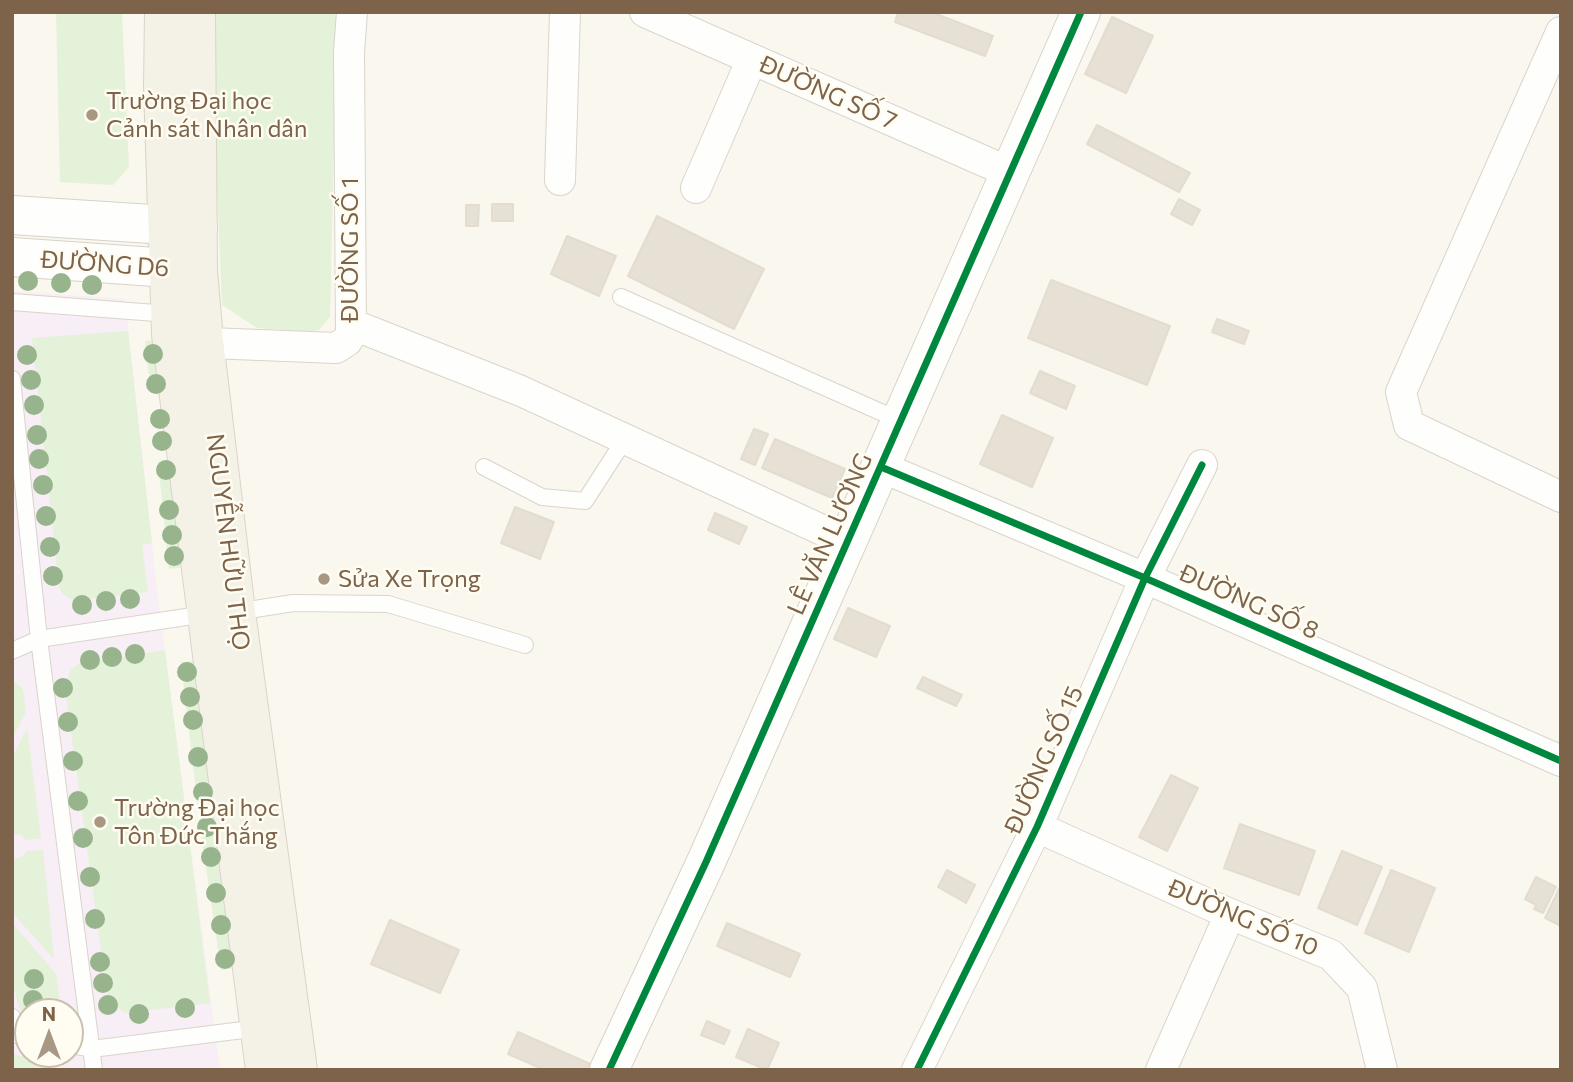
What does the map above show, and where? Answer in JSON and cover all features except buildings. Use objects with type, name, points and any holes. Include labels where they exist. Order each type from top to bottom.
[{"type":"main road","name":"NGUYỄN HỮU THỌ","points":[[164,12],[182,227]]},
{"type":"main road","name":"NGUYỄN HỮU THỌ","points":[[196,12],[182,227],[182,332],[221,613],[298,1070]]},
{"type":"main road","name":"NGUYỄN HỮU THỌ","points":[[221,613],[265,1070]]},
{"type":"street","name":"ĐƯỜNG SỐ 1","points":[[182,332],[336,348],[347,341],[351,324],[349,52],[352,12]]},
{"type":"street","points":[[560,180],[565,12]]},
{"type":"street","name":"ĐƯỜNG SỐ 7","points":[[645,12],[1011,173]]},
{"type":"street","name":"LÊ VĂN LƯƠNG","points":[[609,1070],[848,542],[1081,12]]},
{"type":"street","points":[[1561,32],[1401,391],[1409,425],[1561,497]]},
{"type":"street","points":[[696,188],[752,59]]},
{"type":"street","name":"ĐƯỜNG D6","points":[[12,215],[182,227]]},
{"type":"street","name":"ĐƯỜNG D6","points":[[12,257],[182,269]]},
{"type":"street","points":[[351,324],[521,391],[848,542]]},
{"type":"street","name":"ĐƯỜNG SỐ 15","points":[[917,1070],[1037,827],[1145,578],[1202,465]]},
{"type":"street","name":"ĐƯỜNG SỐ 8","points":[[881,467],[1145,578],[1561,761]]},
{"type":"street","name":"ĐƯỜNG SỐ 10","points":[[1037,827],[1230,914],[1331,955],[1362,988],[1382,1070]]},
{"type":"street","points":[[1161,1070],[1230,914]]},
{"type":"lane","points":[[621,297],[901,421]]},
{"type":"lane","points":[[12,302],[182,332]]},
{"type":"lane","points":[[12,379],[19,527],[39,639],[94,1070]]},
{"type":"lane","points":[[484,467],[542,497],[585,501],[625,439]]},
{"type":"lane","points":[[12,651],[39,639],[293,603],[388,604],[525,645]]},
{"type":"lane","points":[[84,1048],[92,1049],[259,1028]]},
{"type":"shaded area","name":"Trường Đại học Tôn Đức Thắng","points":[[12,291],[125,299],[158,597],[220,1070],[12,1070]]},
{"type":"green space","name":"Trường Đại học Cảnh sát Nhân dân","points":[[56,12],[122,12],[129,167],[113,185],[60,182]]},
{"type":"green space","points":[[216,12],[337,12],[330,317],[319,330],[310,332],[257,328],[222,305],[213,96]]},
{"type":"green space","points":[[128,331],[152,543],[142,545],[148,592],[74,601],[62,593],[59,586],[32,338]]},
{"type":"green space","points":[[159,340],[165,391],[151,393],[145,341]]},
{"type":"green space","points":[[173,461],[185,567],[169,569],[158,462]]},
{"type":"green space","points":[[165,650],[210,1003],[125,1013],[108,1000],[65,688],[71,669],[79,664]]},
{"type":"green space","points":[[193,661],[212,807],[198,809],[181,662]]},
{"type":"green space","points":[[12,680],[23,689],[26,712],[12,738]]},
{"type":"green space","points":[[27,728],[41,838],[26,840],[21,835],[12,834],[12,758]]},
{"type":"green space","points":[[214,818],[234,968],[221,970],[199,820]]},
{"type":"green space","points":[[43,850],[54,959],[12,912],[12,859],[21,858],[27,851]]},
{"type":"green space","points":[[12,923],[56,974],[59,998],[17,998],[12,981]]},
{"type":"green space","points":[[12,1054],[14,1068],[47,1068],[47,1070],[12,1070]]},
{"type":"cycle path","points":[[609,1070],[706,862],[1081,12]]},
{"type":"cycle path","points":[[917,1070],[1037,827],[1145,578],[1202,465]]},
{"type":"cycle path","points":[[881,467],[1145,578],[1561,761]]},
{"type":"place","name":"Trường Đại học Cảnh sát Nhân dân","points":[[92,115]]},
{"type":"place","name":"Sửa Xe Trọng","points":[[324,579]]},
{"type":"place","name":"Trường Đại học Tôn Đức Thắng","points":[[100,822]]}]
